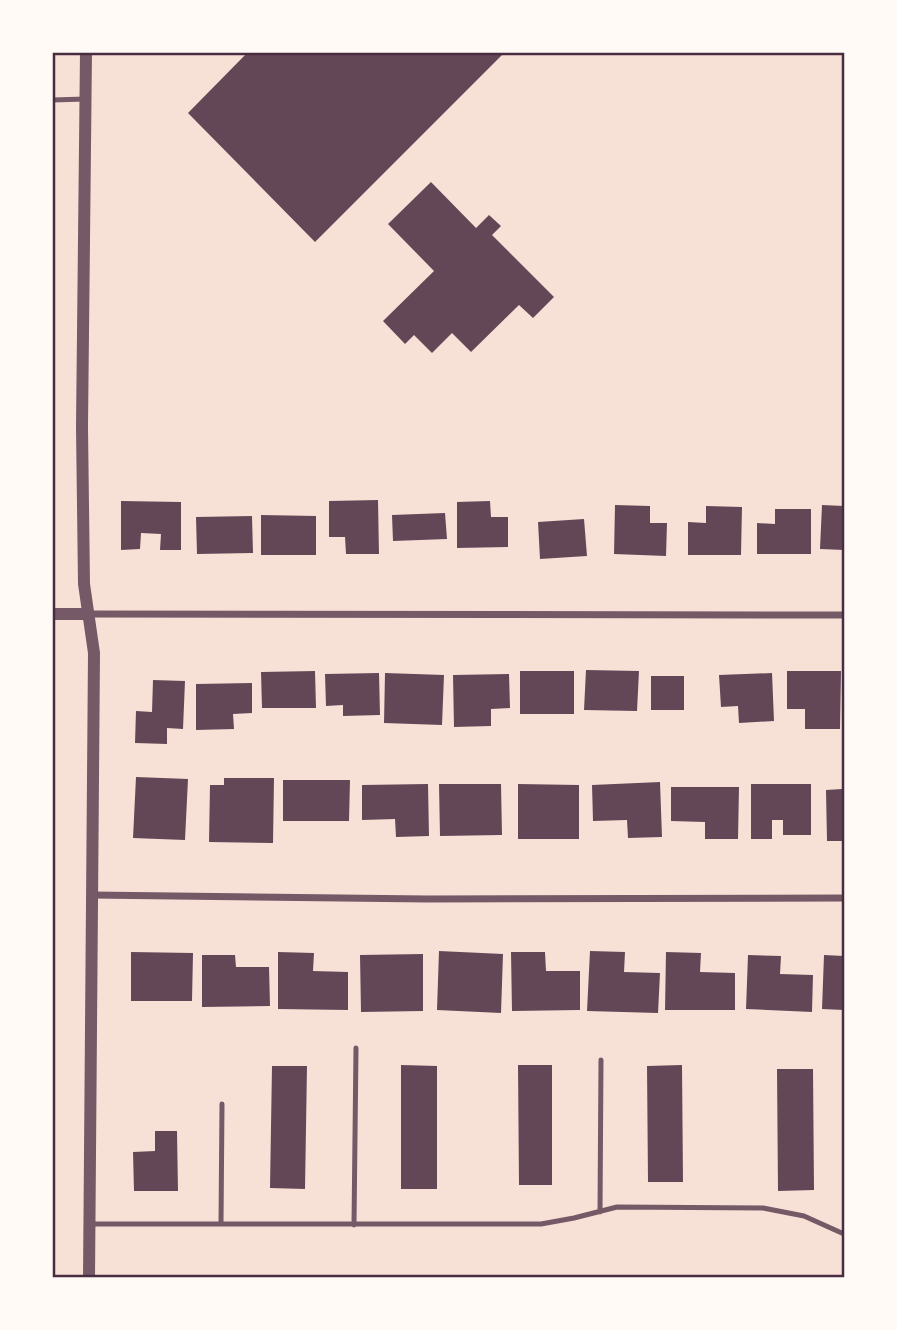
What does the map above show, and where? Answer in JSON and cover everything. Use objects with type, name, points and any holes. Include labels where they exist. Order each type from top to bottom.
[{"type":"street","points":[[86,52],[82,427],[84,584],[94,653],[89,1278]]},
{"type":"street","points":[[52,614],[845,615]]},
{"type":"street","points":[[92,895],[428,899],[845,898]]},
{"type":"lane","points":[[52,100],[86,99]]},
{"type":"lane","points":[[354,1225],[356,1048]]},
{"type":"lane","points":[[600,1212],[601,1060]]},
{"type":"lane","points":[[221,1224],[222,1104]]},
{"type":"lane","points":[[90,1224],[541,1224],[617,1207],[763,1208],[804,1216],[845,1234]]},
{"type":"building","points":[[248,52],[505,52],[315,242],[188,113]]},
{"type":"building","points":[[431,182],[476,228],[489,215],[501,226],[492,235],[554,297],[533,318],[519,305],[471,352],[452,333],[432,353],[414,335],[405,344],[383,321],[434,271],[388,224]]},
{"type":"building","points":[[378,500],[379,554],[346,554],[345,537],[329,537],[329,501]]},
{"type":"building","points":[[121,501],[181,502],[181,550],[160,550],[161,534],[141,533],[140,549],[121,550]]},
{"type":"building","points":[[490,501],[491,517],[508,517],[508,547],[457,548],[457,502]]},
{"type":"building","points":[[615,505],[650,506],[650,523],[667,523],[666,556],[614,554]]},
{"type":"building","points":[[822,505],[844,506],[844,550],[820,549]]},
{"type":"building","points":[[706,506],[742,507],[741,555],[688,555],[688,522],[706,523]]},
{"type":"building","points":[[775,509],[811,509],[811,554],[757,554],[757,523],[775,524]]},
{"type":"building","points":[[445,513],[447,539],[393,541],[392,515]]},
{"type":"building","points":[[261,515],[316,516],[316,555],[261,555]]},
{"type":"building","points":[[252,516],[253,553],[197,554],[196,517]]},
{"type":"building","points":[[584,519],[587,556],[540,559],[538,522]]},
{"type":"building","points":[[586,670],[639,671],[637,711],[584,710]]},
{"type":"building","points":[[315,671],[316,708],[262,708],[261,672]]},
{"type":"building","points":[[520,671],[574,671],[574,714],[520,714]]},
{"type":"building","points":[[787,671],[841,671],[840,729],[805,729],[805,709],[787,709]]},
{"type":"building","points":[[379,673],[380,715],[343,716],[343,705],[326,706],[325,674]]},
{"type":"building","points":[[385,673],[444,675],[442,725],[384,723]]},
{"type":"building","points":[[772,673],[774,721],[739,723],[738,706],[721,707],[719,675]]},
{"type":"building","points":[[509,674],[510,708],[491,709],[491,726],[454,727],[453,675]]},
{"type":"building","points":[[651,676],[684,676],[684,710],[651,710]]},
{"type":"building","points":[[153,680],[185,681],[183,729],[167,728],[167,744],[135,743],[136,711],[152,712]]},
{"type":"building","points":[[252,683],[252,713],[233,714],[234,729],[196,730],[196,684]]},
{"type":"building","points":[[842,772],[844,841],[827,841],[826,790],[842,789]]},
{"type":"building","points":[[136,777],[188,779],[185,840],[133,838]]},
{"type":"building","points":[[224,778],[274,778],[273,843],[209,842],[210,785],[224,785]]},
{"type":"building","points":[[283,780],[350,780],[349,821],[283,821]]},
{"type":"building","points":[[660,782],[662,837],[628,838],[627,820],[593,821],[592,785]]},
{"type":"building","points":[[428,784],[429,836],[396,837],[395,819],[362,820],[362,785]]},
{"type":"building","points":[[439,784],[501,784],[502,835],[440,836]]},
{"type":"building","points":[[518,784],[579,785],[579,839],[518,839]]},
{"type":"building","points":[[751,784],[811,784],[811,835],[783,835],[783,820],[772,820],[772,839],[751,839]]},
{"type":"building","points":[[671,787],[739,787],[738,839],[705,839],[705,822],[671,821]]},
{"type":"building","points":[[439,951],[503,954],[501,1013],[437,1010]]},
{"type":"building","points":[[590,951],[625,952],[624,972],[660,973],[658,1013],[587,1011]]},
{"type":"building","points":[[131,952],[193,953],[192,1001],[131,1001]]},
{"type":"building","points":[[278,952],[314,953],[313,971],[348,972],[348,1010],[278,1009]]},
{"type":"building","points":[[511,952],[545,952],[546,971],[580,971],[580,1010],[512,1011]]},
{"type":"building","points":[[666,952],[701,953],[700,972],[735,973],[735,1010],[665,1010]]},
{"type":"building","points":[[423,954],[423,1011],[361,1012],[360,955]]},
{"type":"building","points":[[202,955],[235,955],[236,967],[269,967],[270,1006],[202,1007]]},
{"type":"building","points":[[748,955],[781,956],[780,974],[813,975],[812,1012],[746,1009]]},
{"type":"building","points":[[824,955],[844,956],[844,1010],[822,1009]]},
{"type":"building","points":[[401,1065],[437,1066],[437,1189],[401,1189]]},
{"type":"building","points":[[518,1065],[552,1065],[552,1185],[519,1185]]},
{"type":"building","points":[[682,1065],[683,1182],[648,1182],[647,1066]]},
{"type":"building","points":[[272,1066],[307,1066],[305,1189],[270,1188]]},
{"type":"building","points":[[777,1069],[813,1069],[814,1190],[778,1191]]},
{"type":"building","points":[[155,1131],[177,1131],[178,1191],[134,1191],[133,1152],[155,1151]]}]
